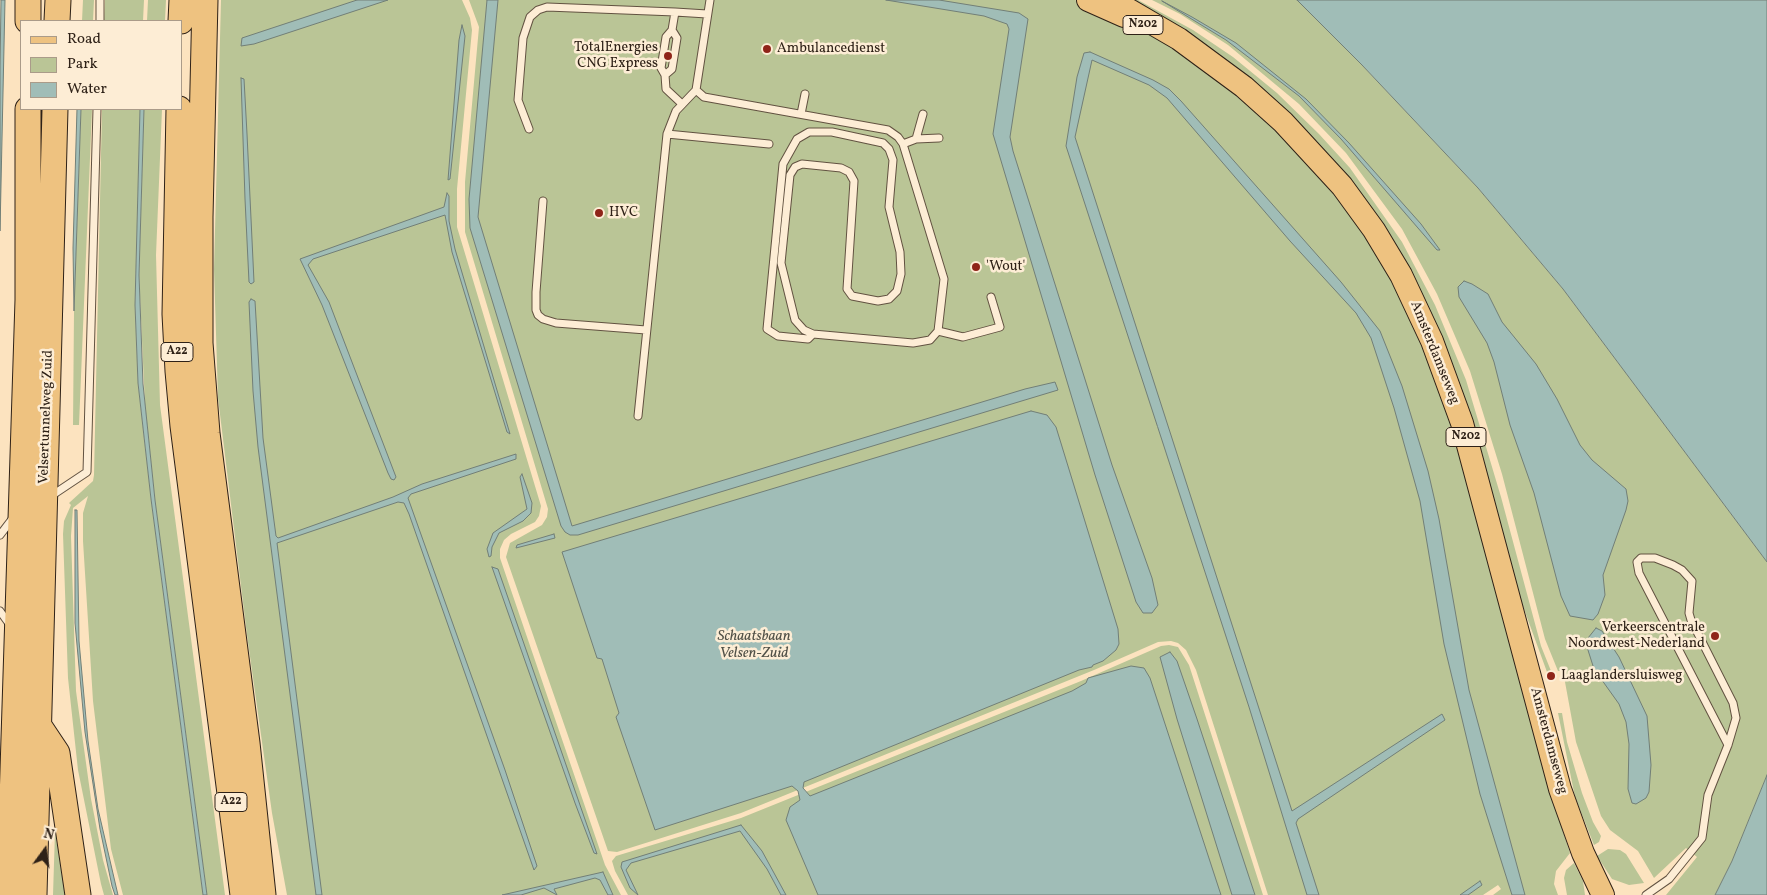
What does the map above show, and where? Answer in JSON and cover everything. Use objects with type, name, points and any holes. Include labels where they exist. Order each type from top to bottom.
[{"type":"highway","points":[[28,0],[28,20]]},
{"type":"highway","points":[[58,0],[58,20]]},
{"type":"highway","points":[[181,20],[182,0]]},
{"type":"highway","name":"A22","points":[[205,0],[199,236],[200,343],[207,433],[247,743],[273,895]]},
{"type":"highway","name":"Velsertunnelweg Zuid","points":[[19,642],[21,508],[28,300],[28,110]]},
{"type":"highway","name":"Velsertunnelweg Zuid","points":[[34,895],[55,110]]},
{"type":"highway","name":"A22","points":[[179,110],[175,304],[182,426],[243,895]]},
{"type":"highway","points":[[0,722],[19,642]]},
{"type":"highway","points":[[9,895],[19,642]]},
{"type":"highway","points":[[39,726],[57,753],[78,895]]},
{"type":"highway","points":[[247,743],[263,895]]},
{"type":"main road","name":"Amsterdamseweg","points":[[1088,0],[1197,53]]},
{"type":"main road","name":"Amsterdamseweg","points":[[1112,0],[1161,27],[1263,104],[1324,165],[1374,230],[1410,294],[1438,357],[1462,423],[1560,789],[1583,853],[1603,895]]},
{"type":"lane","points":[[100,0],[100,20]]},
{"type":"lane","points":[[638,416],[667,134],[672,119],[682,104],[696,90],[710,0]]},
{"type":"lane","points":[[529,129],[520,106],[518,94],[524,28],[528,20],[538,10],[551,6],[707,14]]},
{"type":"lane","points":[[675,12],[672,30],[666,37],[660,68],[665,74],[666,89],[682,104]]},
{"type":"lane","points":[[665,74],[672,69],[677,38],[672,30]]},
{"type":"lane","points":[[696,90],[704,97],[888,130],[898,136],[903,144],[944,279],[938,331],[930,340],[919,343],[813,334],[804,330],[795,320],[781,263],[790,175],[795,167],[802,164],[840,168],[849,172],[854,181],[847,289],[852,296],[878,301],[889,299],[897,290],[901,264],[889,207],[893,160],[889,149],[883,143],[832,132],[809,132],[797,139],[783,164],[767,329],[778,336],[808,339],[813,334]]},
{"type":"lane","points":[[801,114],[805,94]]},
{"type":"lane","points":[[45,501],[87,472],[97,110]]},
{"type":"lane","points":[[916,139],[923,114]]},
{"type":"lane","points":[[667,134],[769,144]]},
{"type":"lane","points":[[903,144],[916,139],[939,138]]},
{"type":"lane","points":[[543,201],[536,292],[536,310],[538,315],[543,320],[556,323],[646,330]]},
{"type":"lane","points":[[938,331],[963,337],[1000,327],[991,297]]},
{"type":"lane","points":[[0,535],[21,508]]},
{"type":"lane","points":[[1646,895],[1669,879],[1702,838],[1708,794],[1728,745],[1734,727],[1735,710],[1691,620],[1689,613],[1692,581],[1682,570],[1673,565],[1655,558],[1641,558],[1637,562],[1640,573],[1728,745]]},
{"type":"lane","points":[[0,611],[19,642]]},
{"type":"green space","points":[[83,0],[94,0],[93,20],[82,20]]},
{"type":"green space","points":[[105,0],[144,0],[143,20],[104,20]]},
{"type":"green space","points":[[148,0],[166,0],[165,20],[147,20]]},
{"type":"green space","points":[[221,0],[462,0],[470,18],[472,30],[457,189],[457,227],[541,506],[539,516],[535,522],[511,534],[504,540],[500,549],[500,558],[605,865],[621,895],[287,895],[272,813],[247,635],[218,398],[214,269]]},
{"type":"green space","points":[[469,0],[1075,0],[1141,30],[1175,49],[1225,84],[1284,136],[1352,215],[1395,283],[1445,399],[1553,801],[1570,853],[1556,871],[1554,884],[1558,895],[1493,895],[1501,889],[1498,885],[1483,895],[1268,895],[1196,670],[1186,650],[1178,643],[1171,641],[1158,642],[1094,670],[741,813],[617,852],[608,851],[506,557],[510,543],[542,525],[547,517],[548,509],[465,232],[465,182],[479,27]]},
{"type":"green space","points":[[1127,0],[1138,0],[1193,30],[1233,57],[1277,93],[1319,134],[1350,168],[1402,242],[1435,305],[1466,380],[1501,497],[1541,646],[1551,671],[1547,672],[1517,590],[1482,453],[1359,193]]},
{"type":"green space","points":[[1152,0],[1297,0],[1362,65],[1478,188],[1563,289],[1767,562],[1767,775],[1732,861],[1715,895],[1666,895],[1697,857],[1686,848],[1654,878],[1638,851],[1610,830],[1601,816],[1576,742],[1563,671],[1558,671],[1545,639],[1502,474],[1470,371],[1437,294],[1402,229],[1346,153],[1299,104],[1228,45],[1180,14]]},
{"type":"green space","points":[[81,110],[92,110],[79,425],[73,425],[74,312]]},
{"type":"green space","points":[[102,110],[140,110],[135,305],[138,383],[151,499],[203,895],[123,895],[111,849],[93,701],[83,541],[83,513],[88,496],[73,508],[71,536],[76,691],[91,799],[103,860],[113,895],[104,895],[101,884],[78,770],[68,678],[63,534],[64,521],[71,505],[69,503],[93,481]]},
{"type":"green space","points":[[144,110],[162,110],[156,255],[160,405],[225,895],[207,895],[155,500],[145,405],[139,275]]},
{"type":"green space","points":[[1161,646],[1178,647],[1189,665],[1263,895],[628,895],[615,871],[612,861],[616,856],[741,818],[1081,681]]},
{"type":"green space","points":[[1558,713],[1562,713],[1567,742],[1582,793],[1593,822],[1601,836],[1599,842],[1594,845],[1575,797]]},
{"type":"green space","points":[[55,832],[65,895],[53,895]]},
{"type":"green space","points":[[1608,849],[1620,850],[1626,854],[1644,883],[1629,885],[1612,879],[1597,856]]},
{"type":"green space","points":[[1574,863],[1583,881],[1585,895],[1567,895],[1564,878],[1566,870]]},
{"type":"water","points":[[1,0],[5,0],[0,231],[0,69]]},
{"type":"water","points":[[357,0],[388,0],[254,44],[241,46],[242,38]]},
{"type":"water","points":[[487,0],[498,0],[478,217],[572,526],[1025,389],[1055,382],[1058,390],[578,535],[570,535],[565,532],[561,526],[470,228],[469,199]]},
{"type":"water","points":[[886,0],[939,0],[1019,13],[1028,19],[1010,137],[1112,465],[1152,578],[1158,605],[1152,613],[1143,613],[1136,602],[1095,475],[993,134],[1009,29],[1007,24],[984,16]]},
{"type":"water","points":[[1297,0],[1767,0],[1767,562],[1563,289],[1478,188],[1362,65]]},
{"type":"water","points":[[1162,1],[1236,43],[1306,99],[1349,143],[1421,224],[1440,250],[1437,250],[1341,139],[1299,96],[1226,40]]},
{"type":"water","points":[[462,25],[465,36],[450,179],[448,180],[459,40]]},
{"type":"water","points":[[1090,52],[1169,89],[1341,282],[1380,331],[1402,386],[1428,471],[1439,519],[1469,690],[1525,895],[1512,895],[1480,794],[1444,644],[1420,501],[1394,408],[1371,338],[1356,313],[1290,241],[1167,98],[1149,85],[1092,60],[1075,137],[1292,811],[1442,714],[1445,720],[1298,819],[1296,823],[1319,895],[1307,895],[1249,707],[1066,146],[1077,77],[1084,53]]},
{"type":"water","points":[[241,78],[244,79],[247,134],[254,282],[251,284],[249,282]]},
{"type":"water","points":[[77,110],[81,110],[74,311],[73,248]]},
{"type":"water","points":[[140,110],[144,110],[139,275],[143,384],[155,500],[207,895],[203,895],[151,499],[138,383],[135,305]]},
{"type":"water","points":[[447,193],[449,196],[449,221],[455,249],[510,434],[507,432],[452,252],[445,215],[313,259],[308,265],[329,302],[396,477],[394,480],[391,479],[388,473],[322,305],[300,259],[444,207]]},
{"type":"water","points":[[1464,281],[1488,294],[1502,322],[1536,364],[1557,399],[1580,445],[1592,460],[1626,489],[1628,501],[1626,510],[1603,575],[1605,595],[1598,614],[1593,620],[1570,616],[1561,596],[1534,493],[1510,425],[1494,362],[1487,343],[1459,297],[1458,287]]},
{"type":"water","points":[[251,299],[255,301],[263,438],[276,536],[278,538],[393,497],[422,484],[516,454],[516,459],[411,494],[408,498],[505,770],[537,866],[534,870],[409,514],[404,503],[398,502],[277,543],[322,895],[316,895],[258,447],[253,391],[249,302]]},
{"type":"water","name":"Schaatsbaan Velsen-Zuid","points":[[1031,411],[1047,415],[1056,427],[1118,629],[1119,644],[1116,650],[1092,667],[1079,670],[804,782],[803,788],[810,796],[1072,691],[1086,683],[1088,678],[1131,666],[1144,668],[1150,678],[1221,895],[818,895],[786,820],[790,807],[800,800],[798,791],[792,786],[655,830],[616,717],[619,713],[602,659],[597,658],[562,552]]},
{"type":"water","points":[[522,474],[532,503],[531,513],[523,521],[499,533],[489,557],[487,549],[493,533],[527,509],[520,477]]},
{"type":"water","points":[[75,510],[77,510],[79,641],[88,741],[98,809],[118,895],[115,895],[112,886],[100,829],[85,732],[75,623]]},
{"type":"water","points":[[554,534],[555,538],[516,548],[517,545]]},
{"type":"water","points":[[492,567],[498,569],[597,854],[594,853],[575,803]]},
{"type":"water","points":[[1596,628],[1602,631],[1619,657],[1647,716],[1651,765],[1649,792],[1646,798],[1636,804],[1632,803],[1628,789],[1629,744],[1626,722],[1619,704],[1594,669],[1587,647],[1588,638]]},
{"type":"water","points":[[1170,652],[1177,661],[1255,895],[1232,895],[1177,719],[1160,657]]},
{"type":"water","points":[[1767,775],[1767,895],[1715,895],[1732,861]]},
{"type":"water","points":[[741,825],[762,851],[786,895],[781,895],[767,869],[740,831],[631,863],[626,870],[638,895],[630,888],[621,867],[622,862]]},
{"type":"water","points":[[603,872],[613,895],[608,895],[600,880],[595,878],[554,889],[557,895],[544,888],[521,895],[502,895]]},
{"type":"water","points":[[1480,881],[1482,885],[1468,895],[1460,895]]},
{"type":"place","name":"Ambulancedienst","points":[[767,49]]},
{"type":"place","name":"TotalEnergies CNG Express","points":[[668,56]]},
{"type":"place","name":"HVC","points":[[599,213]]},
{"type":"place","name":"'Wout'","points":[[976,267]]},
{"type":"place","name":"Verkeerscentrale Noordwest-Nederland","points":[[1715,636]]},
{"type":"place","name":"Laaglandersluisweg","points":[[1551,676]]}]
